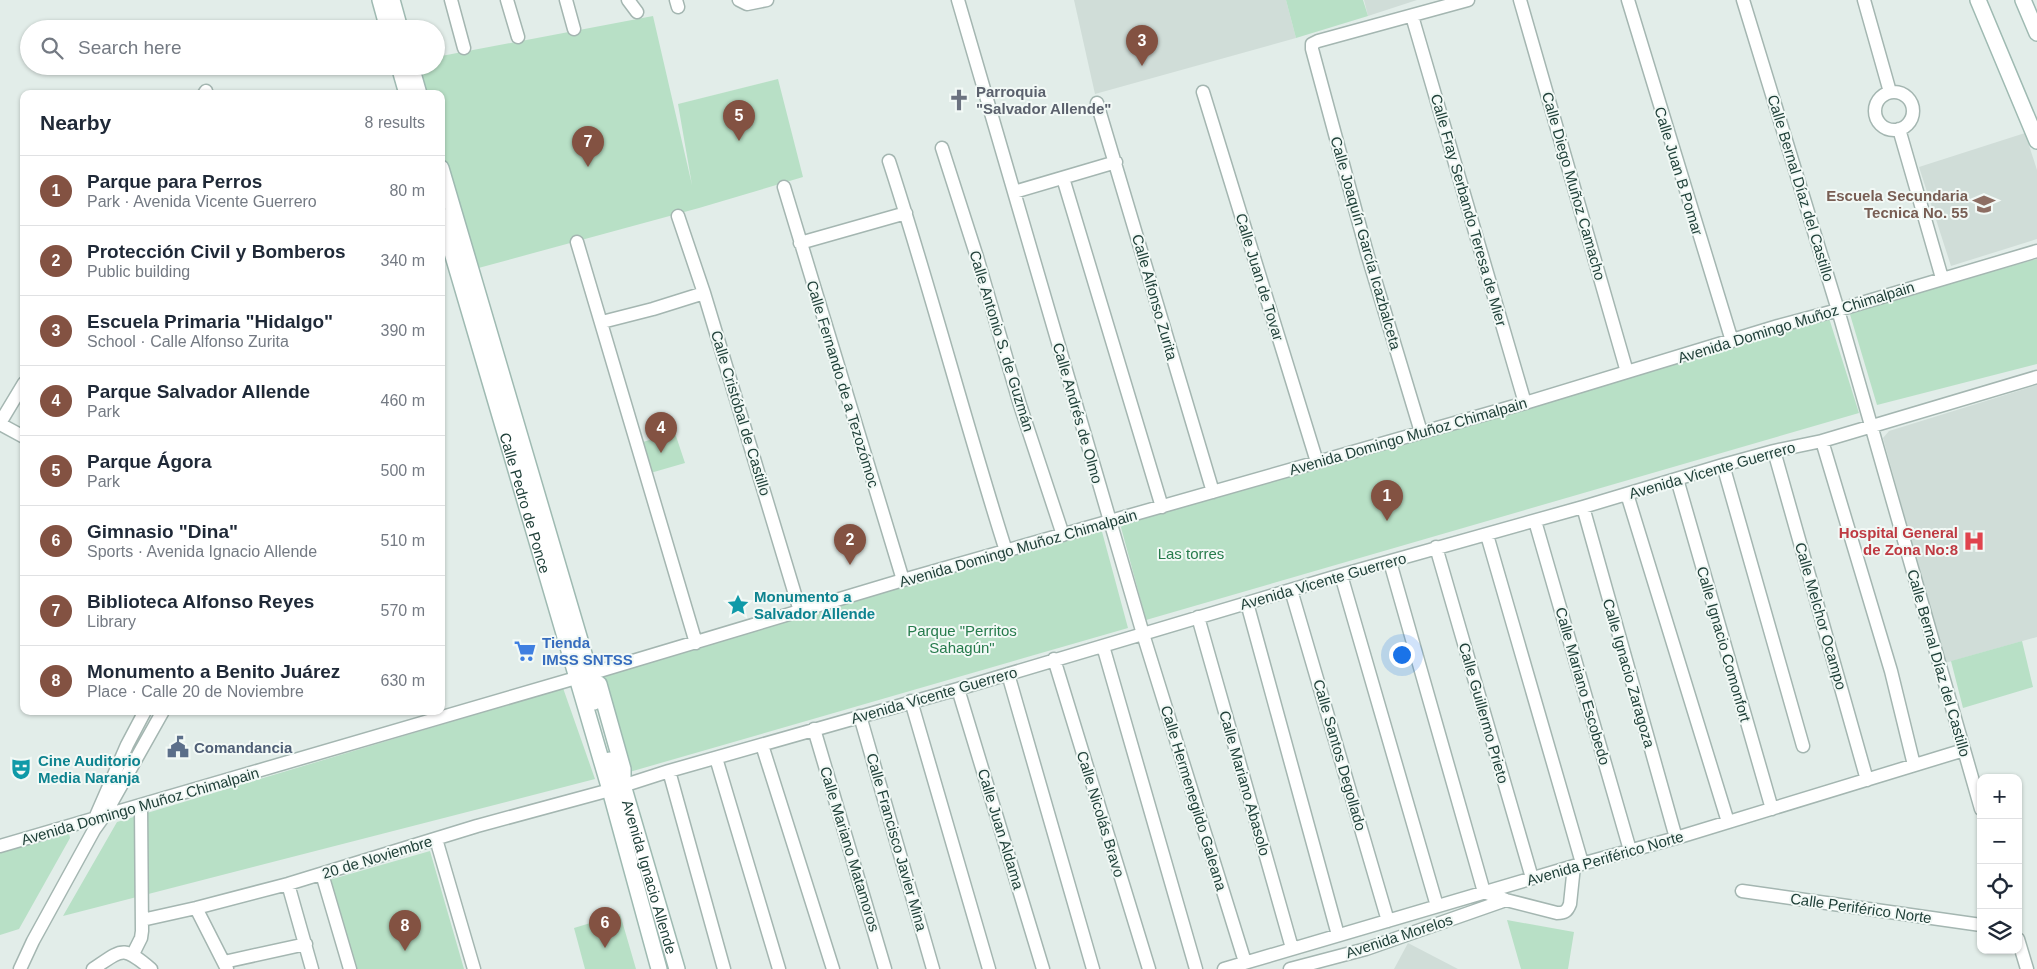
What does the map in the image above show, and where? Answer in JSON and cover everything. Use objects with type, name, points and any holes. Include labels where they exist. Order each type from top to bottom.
[{"type":"street","points":[[380,0],[386,20]]},
{"type":"street","points":[[392,0],[398,20]]},
{"type":"street","points":[[451,0],[464,48]]},
{"type":"street","points":[[507,0],[518,37]]},
{"type":"street","points":[[566,0],[574,30]]},
{"type":"street","points":[[628,0],[637,12]]},
{"type":"street","points":[[739,0],[748,4],[767,0]]},
{"type":"street","name":"Calle Andrés de Olmo","points":[[958,0],[1143,634]]},
{"type":"street","points":[[1412,16],[1468,0]]},
{"type":"street","name":"Calle Diego Muñoz Camacho","points":[[1520,0],[1627,372]]},
{"type":"street","name":"Calle Juan B Pomar","points":[[1628,0],[1732,341]]},
{"type":"street","name":"Calle Bernal Díaz del Castillo","points":[[1743,0],[1838,310],[1977,795]]},
{"type":"street","points":[[1864,0],[1890,92]]},
{"type":"street","points":[[1978,0],[2037,141]]},
{"type":"street","points":[[2023,0],[2037,33]]},
{"type":"street","name":"Calle Joaquín García Icazbalceta","points":[[1412,16],[1312,44],[1367,253],[1421,432]]},
{"type":"street","name":"Calle Fray Serbando Teresa de Mier","points":[[1412,16],[1524,403]]},
{"type":"street","points":[[402,75],[406,90]]},
{"type":"street","points":[[414,75],[418,90]]},
{"type":"street","name":"Calle Juan de Tovar","points":[[1203,92],[1317,462]]},
{"type":"street","points":[[1890,92],[1904,95],[1910,99],[1913,106],[1911,120],[1899,129],[1885,127],[1876,115],[1878,101],[1890,92]]},
{"type":"street","name":"Calle Alfonso Zurita","points":[[1098,103],[1212,492]]},
{"type":"street","points":[[1899,129],[1942,278]]},
{"type":"street","name":"Calle Antonio S. de Guzmán","points":[[942,148],[977,257],[1020,406],[1063,534]]},
{"type":"street","points":[[889,161],[906,213],[974,452],[1006,551]]},
{"type":"street","points":[[1014,192],[1116,162]]},
{"type":"street","points":[[1064,178],[1162,507]]},
{"type":"street","name":"Calle Fernando de a Tezozómoc","points":[[784,187],[904,580]]},
{"type":"street","name":"Calle Pedro de Ponce","points":[[445,190],[452,203],[583,676]]},
{"type":"street","points":[[445,212],[452,203]]},
{"type":"street","points":[[800,243],[906,213]]},
{"type":"street","name":"Calle Cristóbal de Castillo","points":[[678,216],[704,293],[800,611]]},
{"type":"street","name":"Calle Pedro de Ponce","points":[[445,230],[583,676]]},
{"type":"street","points":[[577,242],[696,643]]},
{"type":"street","name":"Avenida Domingo Muñoz Chimalpain","points":[[0,846],[98,822],[140,806],[904,580],[1524,403],[1778,326],[2037,251]]},
{"type":"street","points":[[602,322],[704,293]]},
{"type":"street","name":"Avenida Vicente Guerrero","points":[[617,788],[669,771],[958,689],[1436,547],[1535,521],[1723,465],[1774,451],[1822,441],[2037,377]]},
{"type":"street","points":[[20,388],[4,407],[0,424],[20,435]]},
{"type":"street","points":[[1822,441],[1892,671],[1914,766]]},
{"type":"street","name":"Calle Melchor Ocampo","points":[[1774,451],[1867,780]]},
{"type":"street","points":[[1723,465],[1802,746]]},
{"type":"street","name":"Calle Ignacio Comonfort","points":[[1676,479],[1772,809]]},
{"type":"street","points":[[1627,494],[1728,822]]},
{"type":"street","name":"Calle Ignacio Zaragoza","points":[[1583,507],[1676,838]]},
{"type":"street","name":"Calle Mariano Escobedo","points":[[1535,521],[1630,850]]},
{"type":"street","points":[[1390,562],[1484,892],[1506,900],[1557,913],[1564,913],[1568,910],[1570,904],[1578,865],[1486,534]]},
{"type":"street","name":"Calle Guillermo Prieto","points":[[1436,547],[1532,878]]},
{"type":"street","points":[[1341,575],[1437,906]]},
{"type":"street","name":"Calle Santos Degollado","points":[[1291,590],[1388,921]]},
{"type":"street","points":[[1247,603],[1338,935]]},
{"type":"street","name":"Calle Mariano Abasolo","points":[[1198,617],[1292,948]]},
{"type":"street","name":"Calle Hermenegildo Galeana","points":[[1143,634],[1245,962]]},
{"type":"street","points":[[1103,646],[1196,969]]},
{"type":"street","name":"Calle Nicolás Bravo","points":[[1054,659],[1149,969]]},
{"type":"street","points":[[1008,674],[1093,969]]},
{"type":"street","name":"Calle Pedro de Ponce","points":[[583,676],[597,679],[623,769],[617,788]]},
{"type":"street","name":"Calle Juan Aldama","points":[[958,689],[1043,969]]},
{"type":"street","points":[[911,701],[989,969]]},
{"type":"street","points":[[98,822],[127,745],[143,715]]},
{"type":"street","points":[[20,969],[33,941],[98,822],[161,715]]},
{"type":"street","name":"Calle Francisco Javier Mina","points":[[860,716],[933,969]]},
{"type":"street","name":"Calle Mariano Matamoros","points":[[814,729],[885,969]]},
{"type":"street","points":[[127,745],[140,752]]},
{"type":"street","points":[[762,745],[833,969]]},
{"type":"street","name":"Avenida Periférico Norte","points":[[1245,962],[1676,838],[1964,750]]},
{"type":"street","points":[[716,758],[778,969]]},
{"type":"street","points":[[669,771],[724,969]]},
{"type":"street","name":"20 de Noviembre","points":[[142,920],[288,884],[436,839],[617,788]]},
{"type":"street","name":"Avenida Ignacio Allende","points":[[617,788],[659,969]]},
{"type":"street","name":"Avenida Ignacio Allende","points":[[617,788],[677,969]]},
{"type":"street","points":[[134,948],[142,920],[140,806]]},
{"type":"street","points":[[436,839],[474,969]]},
{"type":"street","points":[[322,874],[350,969]]},
{"type":"street","points":[[288,884],[312,969]]},
{"type":"street","name":"Calle Periférico Norte","points":[[1742,891],[1977,924]]},
{"type":"street","name":"Avenida Morelos","points":[[1290,969],[1366,949],[1506,900]]},
{"type":"street","points":[[196,908],[226,966],[306,944]]},
{"type":"street","points":[[93,969],[118,952],[134,948]]},
{"type":"street","points":[[134,948],[151,969]]},
{"type":"street","points":[[2022,952],[2027,969]]},
{"type":"street","points":[[1224,969],[1245,962]]},
{"type":"shaded area","points":[[1074,0],[1286,0],[1296,38],[1095,94]]},
{"type":"shaded area","points":[[1364,0],[1417,0],[1368,16]]},
{"type":"shaded area","name":"Escuela Secundaria Tecnica No. 55","points":[[2025,133],[2037,170],[2037,239],[1951,266],[1919,167]]},
{"type":"shaded area","name":"Hospital General de Zona No:8","points":[[2037,385],[2037,637],[1945,663],[1883,438],[1889,431]]},
{"type":"shaded area","points":[[1408,943],[1458,969],[1394,969]]},
{"type":"green space","points":[[1286,0],[1363,0],[1368,16],[1296,38]]},
{"type":"green space","points":[[653,16],[692,185],[678,104],[778,79],[803,177],[699,208],[471,270],[445,182],[445,90],[418,90],[414,75],[445,75],[445,55]]},
{"type":"green space","points":[[2037,259],[2037,364],[1877,405],[1849,311]]},
{"type":"green space","name":"Las torres","points":[[1829,318],[1859,413],[1146,620],[1119,520]]},
{"type":"green space","points":[[675,433],[685,463],[647,474],[639,443]]},
{"type":"green space","name":"Parque \"Perritos Sahagún\"","points":[[1101,528],[1128,628],[626,773],[598,673]]},
{"type":"green space","points":[[2022,641],[2033,687],[1963,708],[1951,661]]},
{"type":"green space","points":[[563,688],[595,779],[63,916],[117,822]]},
{"type":"green space","points":[[68,829],[70,838],[19,929],[0,935],[0,848]]},
{"type":"green space","points":[[430,851],[464,969],[355,969],[329,880]]},
{"type":"green space","points":[[620,914],[636,969],[585,969],[574,928]]},
{"type":"green space","points":[[1507,920],[1574,932],[1568,969],[1521,969]]},
{"type":"place","name":"Escuela Primaria \"Hidalgo\"","points":[[1142,66]]},
{"type":"place","name":"Parroquia \"Salvador Allende\"","points":[[959,100]]},
{"type":"place","name":"Parque Ágora","points":[[739,141]]},
{"type":"place","name":"Biblioteca Alfonso Reyes","points":[[588,167]]},
{"type":"place","name":"Escuela Secundaria Tecnica No. 55","points":[[1984,204]]},
{"type":"place","name":"Parque Salvador Allende","points":[[661,453]]},
{"type":"place","name":"Parque para Perros","points":[[1387,521]]},
{"type":"place","name":"Hospital General de Zona No:8","points":[[1974,541]]},
{"type":"place","name":"Protección Civil y Bomberos","points":[[850,565]]},
{"type":"place","name":"Monumento a Salvador Allende","points":[[738,605]]},
{"type":"place","name":"Tienda IMSS SNTSS","points":[[525,651]]},
{"type":"place","name":"Comandancia","points":[[178,747]]},
{"type":"place","name":"Cine Auditorio Media Naranja","points":[[21,769]]},
{"type":"place","name":"Gimnasio \"Dina\"","points":[[605,948]]},
{"type":"place","name":"Monumento a Benito Juárez","points":[[405,951]]}]
